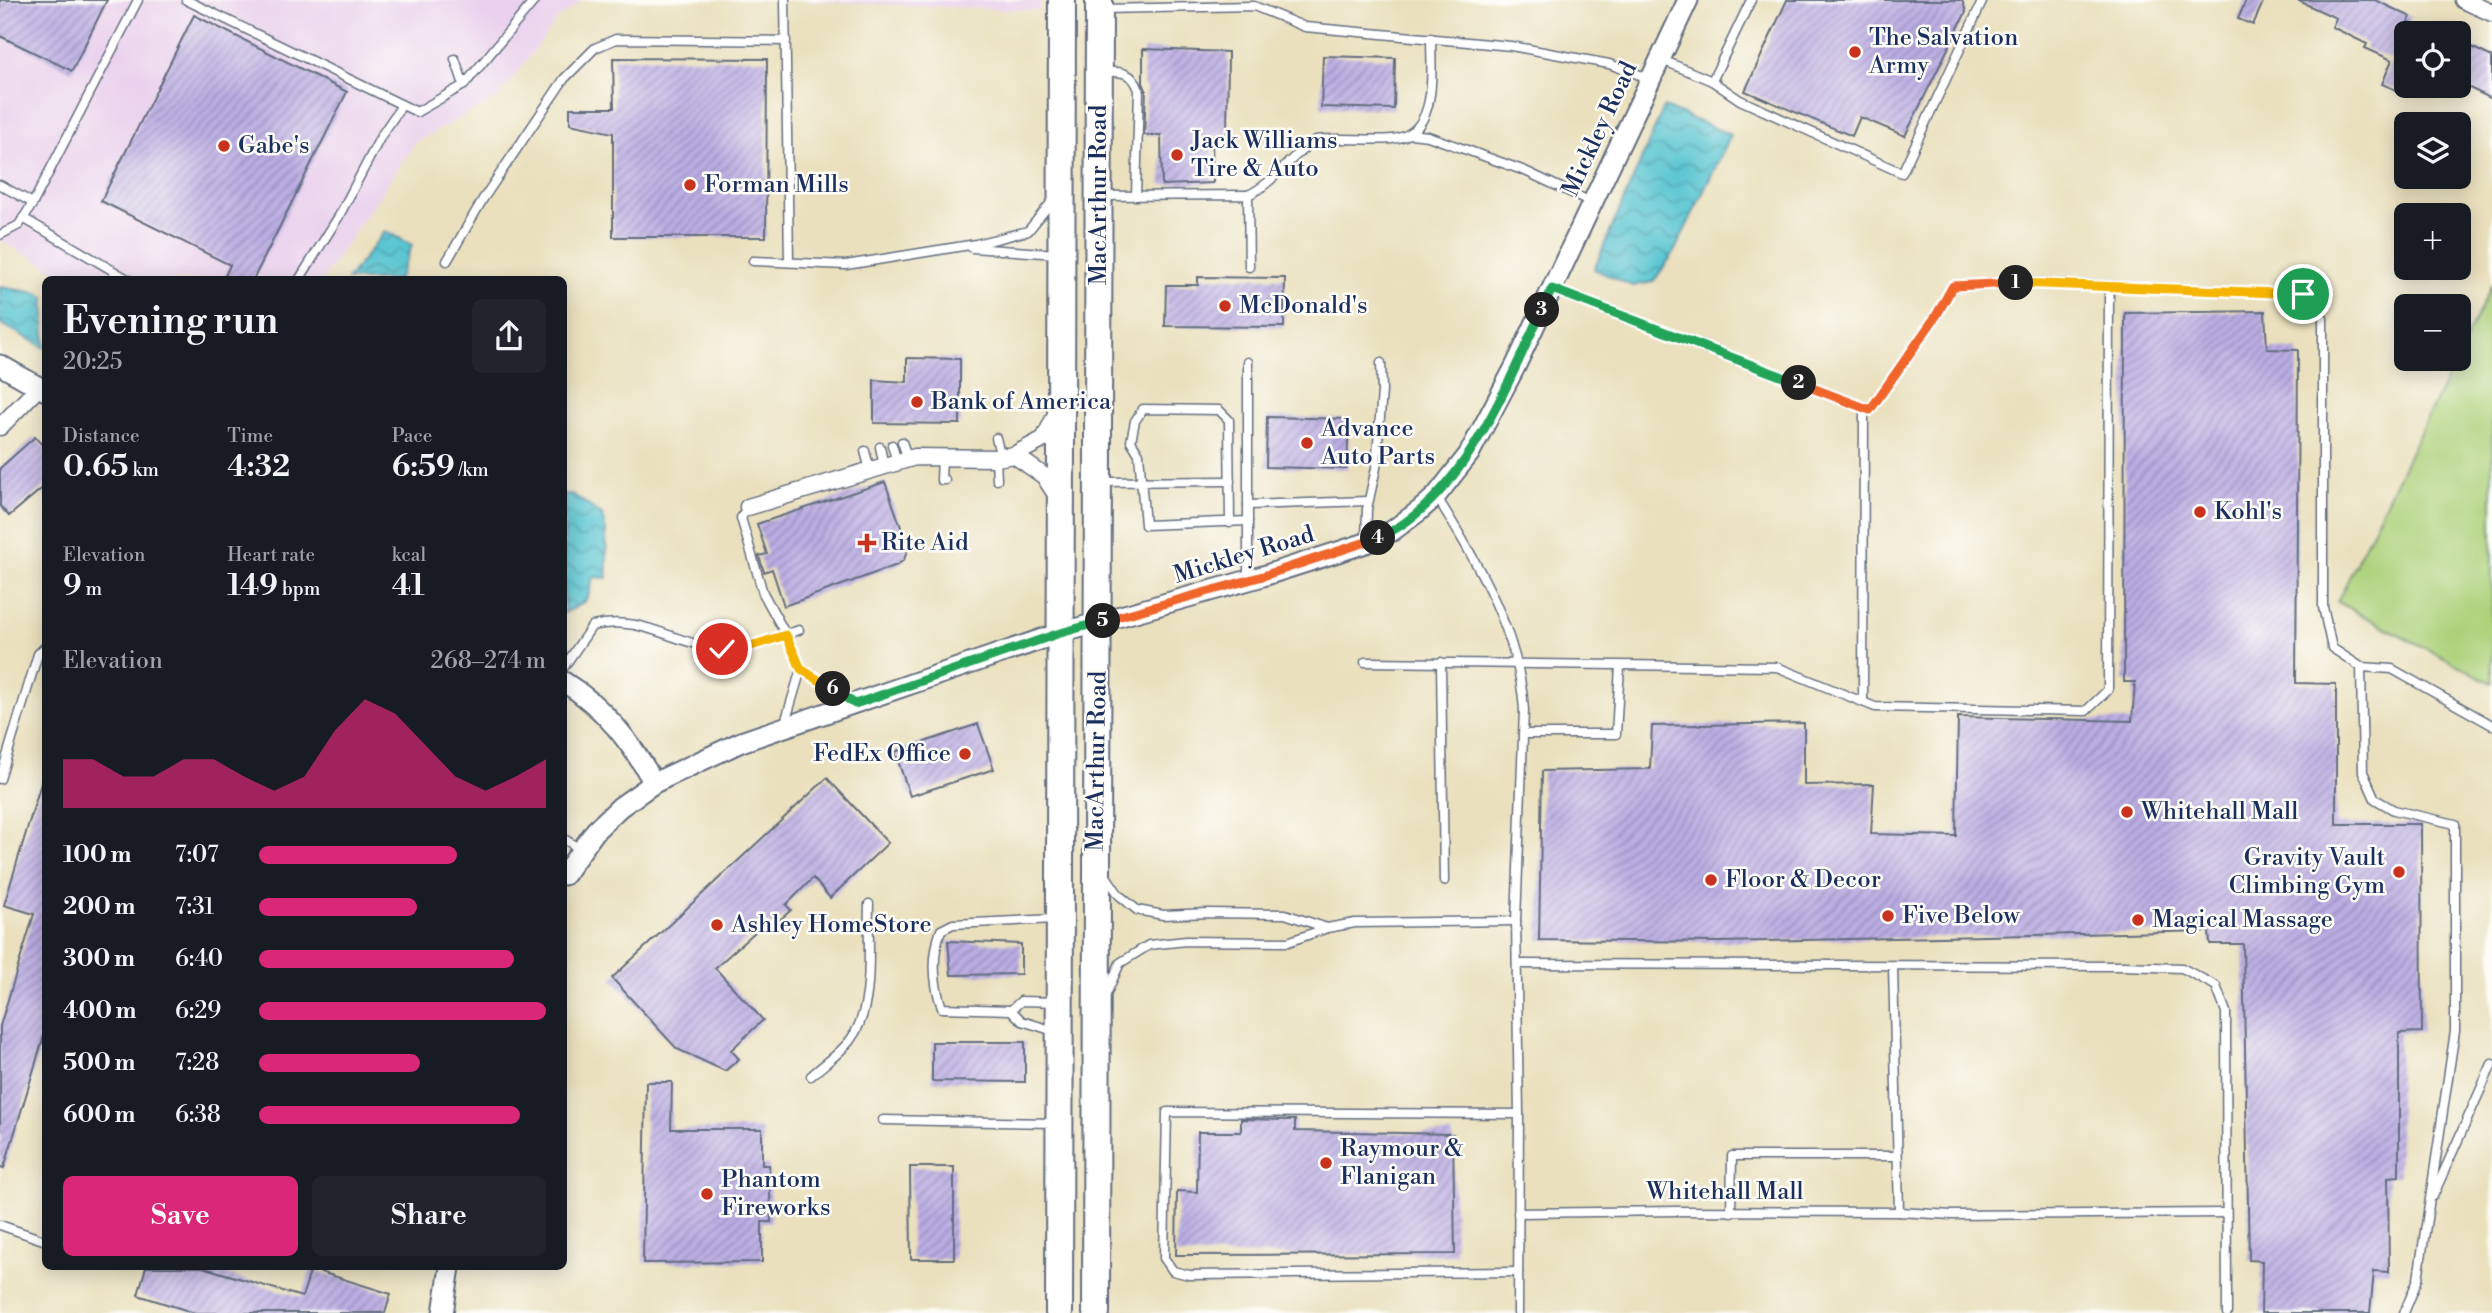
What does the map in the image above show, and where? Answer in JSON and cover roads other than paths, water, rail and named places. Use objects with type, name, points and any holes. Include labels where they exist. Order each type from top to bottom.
[{"type":"highway","name":"MacArthur Road","points":[[1059,1313],[1062,0]]},
{"type":"highway","name":"MacArthur Road","points":[[1096,1313],[1099,4]]},
{"type":"highway","points":[[1045,1313],[1059,1284]]},
{"type":"street","name":"Mickley Road","points":[[567,863],[572,844],[596,830],[620,807],[654,783],[730,747],[1060,633],[1248,580],[1366,543],[1392,531],[1436,496],[1469,454],[1515,367],[1688,0]]},
{"type":"street","points":[[2463,0],[2492,13]]},
{"type":"street","points":[[0,365],[42,389],[0,427]]},
{"type":"street","points":[[748,507],[890,464],[942,457],[996,458],[1014,455],[1044,439],[1062,400]]},
{"type":"street","points":[[1014,455],[1044,475],[1061,503]]},
{"type":"street","points":[[567,684],[595,705],[619,728],[654,783]]},
{"type":"street","points":[[443,1313],[450,1270]]},
{"type":"lane","points":[[0,235],[19,225],[33,203],[138,0]]},
{"type":"lane","points":[[186,0],[417,112],[464,85],[535,0]]},
{"type":"lane","points":[[785,0],[789,261]]},
{"type":"lane","points":[[1712,81],[1751,0]]},
{"type":"lane","points":[[1660,59],[1712,81],[1740,100],[1902,173],[1983,0]]},
{"type":"lane","points":[[1099,4],[1254,3],[1305,27],[1511,46],[1609,64],[1651,79]]},
{"type":"lane","points":[[1411,134],[1427,110],[1430,94],[1431,38]]},
{"type":"lane","points":[[447,261],[483,199],[564,79],[595,48],[616,39],[786,41]]},
{"type":"lane","points":[[455,59],[464,85]]},
{"type":"lane","points":[[1099,72],[1119,71],[1129,74],[1136,80],[1139,90],[1136,196]]},
{"type":"lane","points":[[302,276],[339,216],[381,136],[402,105]]},
{"type":"lane","points":[[1099,196],[1248,195],[1260,190],[1299,152],[1316,140],[1394,139],[1411,134],[1428,136],[1525,171],[1592,202]]},
{"type":"lane","points":[[0,185],[33,203]]},
{"type":"lane","points":[[753,261],[846,265],[959,247],[1028,230],[1047,210],[1063,185]]},
{"type":"lane","points":[[1248,195],[1249,267]]},
{"type":"lane","points":[[23,218],[122,276]]},
{"type":"lane","points":[[959,247],[1062,254]]},
{"type":"lane","points":[[1552,289],[1870,410],[1936,316],[1953,286],[2020,282],[2303,294],[2323,318],[2323,607],[2332,648],[2361,667],[2392,668],[2492,725]]},
{"type":"lane","points":[[1365,662],[1777,667],[1875,707],[2086,711],[2108,690],[2109,287]]},
{"type":"lane","points":[[1248,362],[1248,580]]},
{"type":"lane","points":[[1366,543],[1368,501],[1376,468],[1382,391],[1381,363]]},
{"type":"lane","points":[[1230,523],[1229,420],[1219,410],[1143,408],[1135,421],[1131,441],[1139,454],[1144,525],[1230,523],[1248,521]]},
{"type":"lane","points":[[1863,702],[1864,408]]},
{"type":"lane","points":[[996,438],[999,450],[1014,455]]},
{"type":"lane","points":[[890,464],[902,442]]},
{"type":"lane","points":[[890,464],[892,445]]},
{"type":"lane","points":[[880,447],[890,464]]},
{"type":"lane","points":[[865,451],[890,464]]},
{"type":"lane","points":[[942,457],[941,480],[945,480]]},
{"type":"lane","points":[[996,458],[997,480]]},
{"type":"lane","points":[[1098,482],[1230,481]]},
{"type":"lane","points":[[1436,496],[1484,576],[1513,643],[1515,663],[1522,680],[1523,734],[1516,921],[1518,1313]]},
{"type":"lane","points":[[1248,505],[1368,501]]},
{"type":"lane","points":[[748,507],[741,518],[763,593],[801,669],[855,704]]},
{"type":"lane","points":[[567,663],[592,626],[610,621],[633,623],[695,644],[722,649],[751,646],[799,631]]},
{"type":"lane","points":[[0,779],[38,654],[42,650]]},
{"type":"lane","points":[[1441,662],[1444,881]]},
{"type":"lane","points":[[1523,734],[1616,734],[1620,666]]},
{"type":"lane","points":[[2361,667],[2363,772],[2375,799],[2393,810],[2455,824],[2455,1031],[2418,1279],[2404,1313]]},
{"type":"lane","points":[[784,727],[801,669]]},
{"type":"lane","points":[[1096,862],[1119,895],[1137,910],[1163,915],[1285,914],[1326,928]]},
{"type":"lane","points":[[811,1076],[851,1039],[865,1009],[869,904]]},
{"type":"lane","points":[[1059,919],[953,924],[941,930],[935,947],[936,989],[942,1008],[1011,1010],[1022,1021],[1059,1033]]},
{"type":"lane","points":[[1096,1018],[1120,963],[1149,945],[1186,941],[1288,942],[1326,928],[1355,923],[1516,921]]},
{"type":"lane","points":[[1517,964],[2182,968],[2216,986],[2227,1012],[2227,1313]]},
{"type":"lane","points":[[1893,966],[1899,1212]]},
{"type":"lane","points":[[1011,1010],[1021,1001],[1059,1002]]},
{"type":"lane","points":[[2429,1205],[2492,1064]]},
{"type":"lane","points":[[1518,1272],[1189,1275],[1174,1271],[1164,1258],[1167,1112],[1519,1114]]},
{"type":"lane","points":[[883,1120],[1059,1123]]},
{"type":"lane","points":[[1731,1212],[1732,1156],[1896,1156]]},
{"type":"lane","name":"Whitehall Mall","points":[[1518,1213],[2226,1213]]},
{"type":"lane","points":[[0,1225],[42,1240]]},
{"type":"water","points":[[1664,107],[1731,135],[1673,254],[1653,282],[1632,286],[1594,269]]},
{"type":"water","points":[[385,231],[412,245],[400,276],[350,276]]},
{"type":"water","points":[[0,287],[42,295],[42,346],[0,323]]},
{"type":"water","points":[[567,494],[572,494],[602,515],[606,531],[607,578],[593,577],[590,591],[577,607],[567,612]]},
{"type":"place","name":"The Salvation Army","points":[[1855,52]]},
{"type":"place","name":"Gabe's","points":[[224,146]]},
{"type":"place","name":"Jack Williams Tire & Auto","points":[[1177,155]]},
{"type":"place","name":"Forman Mills","points":[[690,185]]},
{"type":"place","name":"McDonald's","points":[[1225,306]]},
{"type":"place","name":"Bank of America","points":[[917,402]]},
{"type":"place","name":"Advance Auto Parts","points":[[1307,443]]},
{"type":"place","name":"Kohl's","points":[[2200,512]]},
{"type":"place","name":"Rite Aid","points":[[867,543]]},
{"type":"place","name":"FedEx Office","points":[[965,754]]},
{"type":"place","name":"Whitehall Mall","points":[[2127,812]]},
{"type":"place","name":"Gravity Vault Climbing Gym","points":[[2399,872]]},
{"type":"place","name":"Floor & Decor","points":[[1711,880]]},
{"type":"place","name":"Five Below","points":[[1888,916]]},
{"type":"place","name":"Magical Massage","points":[[2138,920]]},
{"type":"place","name":"Ashley HomeStore","points":[[717,925]]},
{"type":"place","name":"Raymour & Flanigan","points":[[1326,1163]]},
{"type":"place","name":"Phantom Fireworks","points":[[707,1194]]}]
